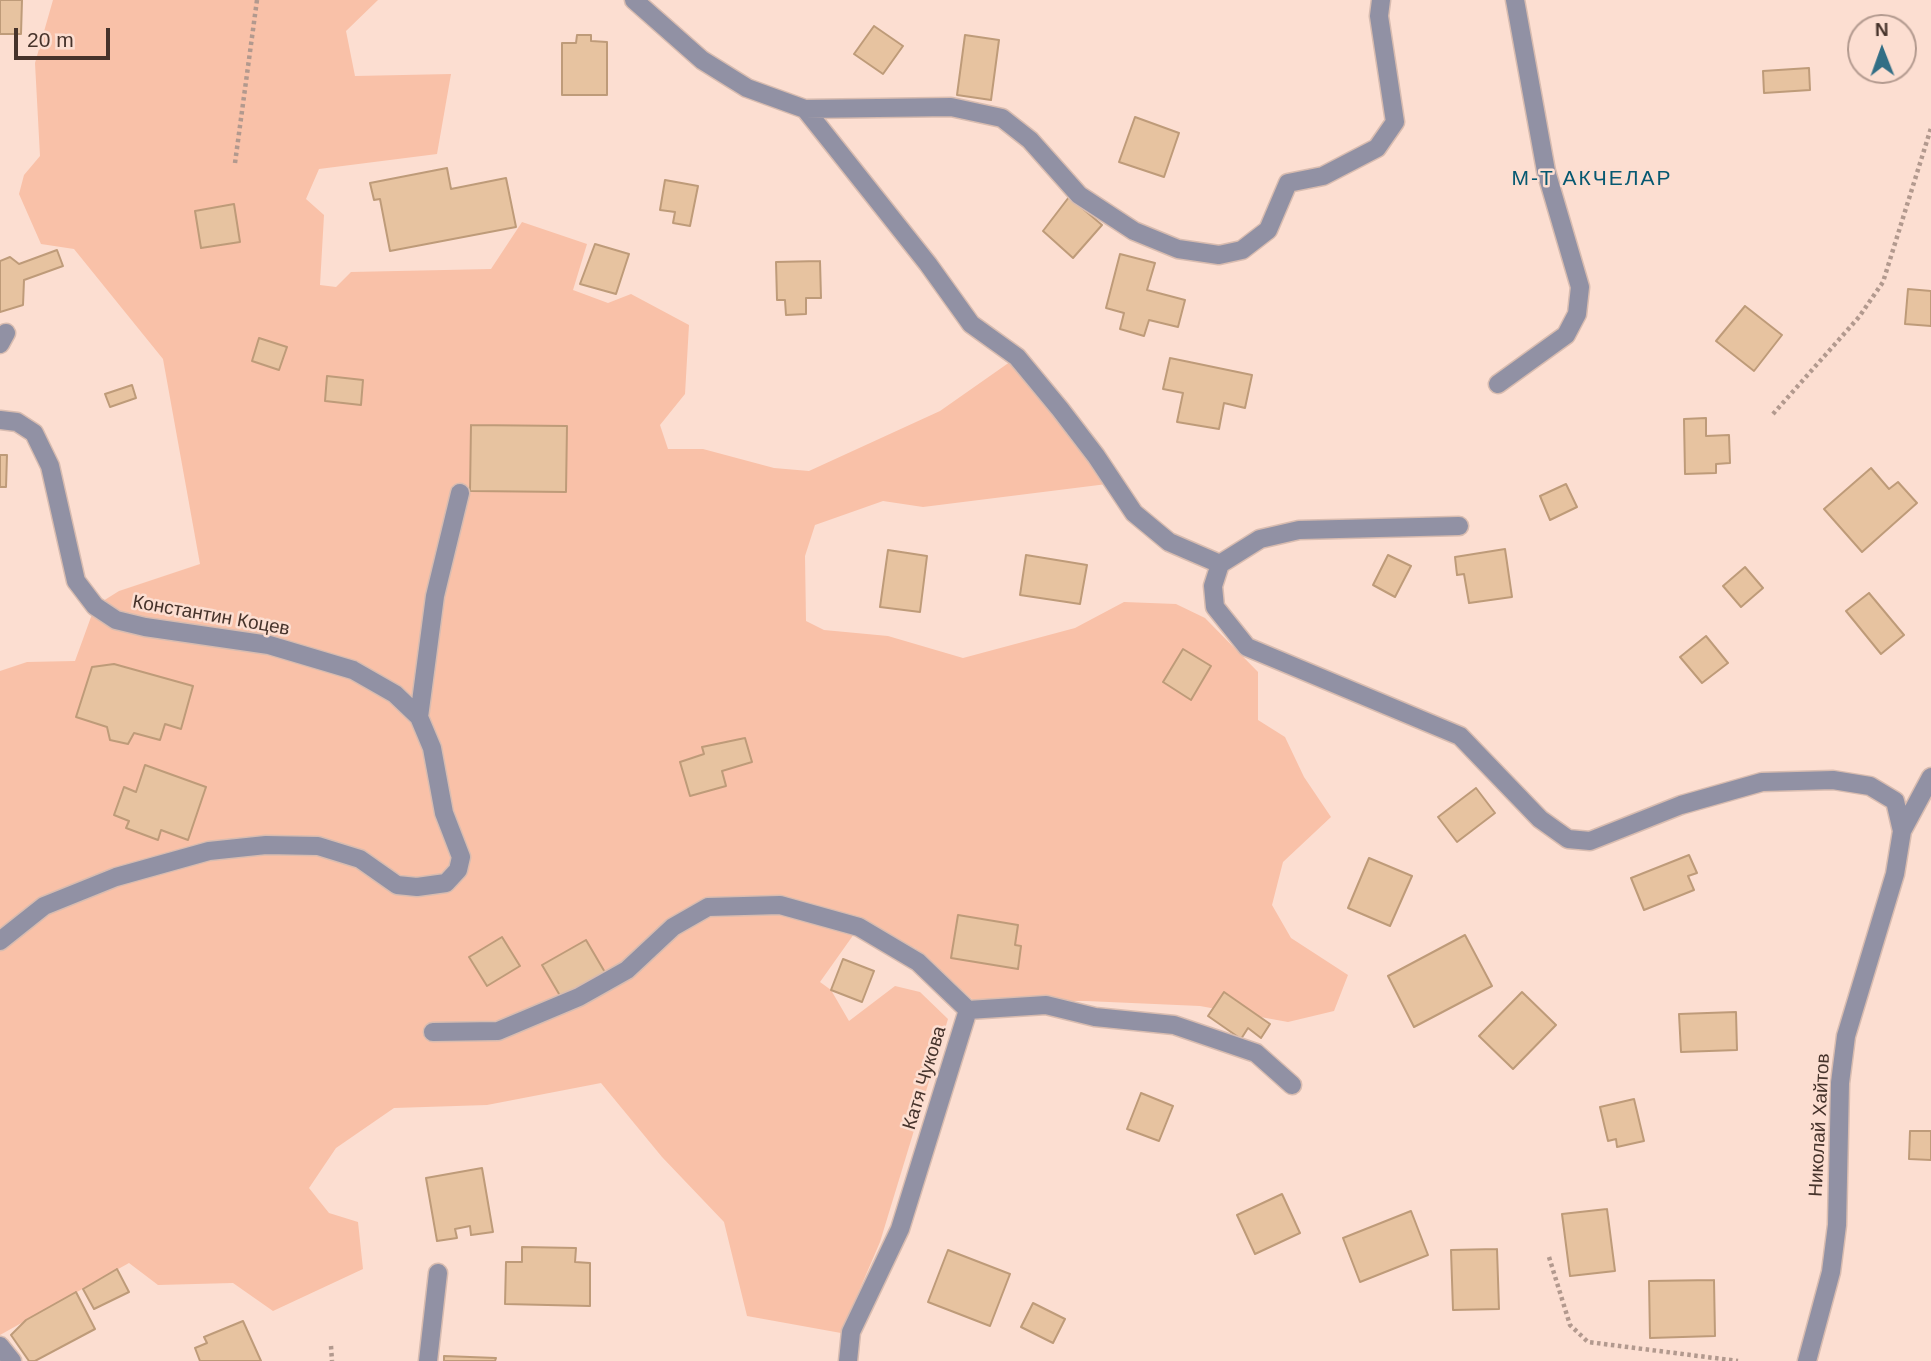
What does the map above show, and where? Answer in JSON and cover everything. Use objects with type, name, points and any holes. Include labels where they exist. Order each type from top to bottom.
[{"type":"street","points":[[634,0],[702,60],[747,88],[805,109],[951,107],[1002,118],[1030,140],[1079,195],[1134,230],[1178,249],[1219,255],[1242,250],[1268,230],[1288,183],[1323,176],[1377,148],[1395,122],[1379,16],[1381,0]]},
{"type":"street","points":[[1498,384],[1566,335],[1577,314],[1580,287],[1546,171],[1515,0]]},
{"type":"street","points":[[805,109],[928,264],[971,324],[1017,357],[1060,409],[1134,513],[1169,542],[1220,564]]},
{"type":"street","name":"Константин Коцев","points":[[0,420],[17,422],[34,433],[50,466],[76,581],[95,606],[116,620],[145,627],[269,645],[353,670],[395,695],[419,717],[432,748],[444,813],[459,846],[458,870],[446,883],[428,887],[397,885],[360,859],[318,846],[237,846],[116,877],[44,906],[0,941]]},
{"type":"street","points":[[419,717],[435,596],[460,493]]},
{"type":"street","points":[[1459,526],[1299,530],[1260,538],[1220,564],[1213,586],[1215,607],[1247,648],[1460,736],[1540,819],[1568,839],[1590,841],[1681,805],[1762,782],[1833,780],[1870,786],[1895,801],[1902,831]]},
{"type":"street","name":"Николай Хайтов","points":[[1807,1361],[1831,1272],[1837,1225],[1840,1083],[1846,1036],[1895,874],[1902,831],[1931,777]]},
{"type":"street","points":[[433,1032],[498,1031],[579,997],[628,970],[673,927],[708,906],[780,905],[859,927],[918,962],[968,1010]]},
{"type":"street","name":"Катя Чукова","points":[[848,1361],[851,1332],[900,1229],[968,1010],[1046,1005],[1095,1017],[1174,1025],[1256,1053],[1292,1085]]},
{"type":"street","points":[[428,1361],[439,1273]]},
{"type":"street","points":[[0,1346],[12,1361]]},
{"type":"path","points":[[235,163],[257,0]]},
{"type":"path","points":[[1773,414],[1859,317],[1883,282],[1931,128]]},
{"type":"path","points":[[1549,1257],[1570,1325],[1588,1342],[1738,1361]]},
{"type":"path","points":[[331,1346],[332,1361]]},
{"type":"shaded area","points":[[53,0],[378,0],[346,31],[355,76],[451,74],[437,154],[319,169],[306,199],[324,215],[320,285],[336,287],[351,272],[491,269],[522,222],[587,244],[573,290],[608,303],[631,294],[689,325],[685,394],[660,425],[668,449],[703,449],[774,468],[809,471],[940,411],[1017,357],[1115,483],[923,507],[883,501],[815,525],[805,556],[806,621],[824,630],[888,636],[963,658],[1075,628],[1124,602],[1176,604],[1205,618],[1258,672],[1258,720],[1285,737],[1304,777],[1331,817],[1283,862],[1272,905],[1291,938],[1348,975],[1334,1011],[1288,1022],[1200,1006],[1086,1001],[974,1001],[915,948],[859,927],[820,982],[831,990],[849,1021],[895,986],[920,992],[948,1019],[880,1242],[841,1333],[747,1316],[724,1222],[662,1157],[601,1083],[487,1105],[394,1108],[336,1148],[309,1188],[329,1213],[358,1222],[363,1269],[273,1311],[233,1283],[158,1285],[129,1263],[0,1335],[0,671],[27,662],[75,661],[95,606],[119,591],[200,564],[163,359],[74,249],[41,244],[19,194],[24,175],[40,156],[35,63]]},
{"type":"building","points":[[0,0],[22,0],[21,34],[0,34]]},
{"type":"building","points":[[874,26],[903,46],[883,74],[854,54]]},
{"type":"building","points":[[577,35],[591,35],[591,41],[607,42],[607,95],[562,95],[562,43],[576,43]]},
{"type":"building","points":[[965,35],[999,40],[991,100],[957,95]]},
{"type":"building","points":[[1809,68],[1810,90],[1764,93],[1763,71]]},
{"type":"building","points":[[1135,117],[1179,133],[1164,177],[1119,162]]},
{"type":"building","points":[[447,168],[451,189],[506,178],[516,227],[390,251],[380,199],[374,200],[370,183]]},
{"type":"building","points":[[665,180],[698,186],[690,226],[673,223],[675,212],[660,210]]},
{"type":"building","points":[[1069,197],[1102,225],[1073,258],[1043,231]]},
{"type":"building","points":[[234,204],[240,242],[201,248],[195,211]]},
{"type":"building","points":[[595,244],[629,254],[616,294],[580,284]]},
{"type":"building","points":[[57,250],[63,266],[24,280],[23,305],[0,312],[0,261],[10,257],[19,264]]},
{"type":"building","points":[[1120,254],[1155,263],[1147,290],[1185,300],[1178,327],[1149,320],[1144,336],[1120,329],[1124,313],[1106,308]]},
{"type":"building","points":[[820,261],[821,298],[806,298],[806,314],[786,315],[785,300],[777,300],[776,262]]},
{"type":"building","points":[[1908,289],[1931,291],[1931,326],[1905,324]]},
{"type":"building","points":[[1745,306],[1782,335],[1754,371],[1716,341]]},
{"type":"building","points":[[259,338],[287,347],[279,370],[252,361]]},
{"type":"building","points":[[1170,358],[1252,375],[1245,408],[1224,403],[1219,429],[1177,422],[1183,393],[1163,389]]},
{"type":"building","points":[[327,376],[363,380],[361,405],[325,401]]},
{"type":"building","points":[[132,385],[136,398],[110,407],[105,394]]},
{"type":"building","points":[[1706,418],[1706,436],[1729,435],[1730,463],[1716,464],[1716,473],[1685,474],[1684,419]]},
{"type":"building","points":[[471,425],[567,426],[566,492],[470,491]]},
{"type":"building","points":[[0,455],[7,455],[6,487],[0,487]]},
{"type":"building","points":[[1871,468],[1889,489],[1898,482],[1917,503],[1862,552],[1824,509]]},
{"type":"building","points":[[1566,484],[1577,507],[1550,520],[1540,496]]},
{"type":"building","points":[[1505,549],[1512,597],[1469,603],[1464,574],[1457,575],[1455,557]]},
{"type":"building","points":[[888,550],[927,556],[920,612],[880,607]]},
{"type":"building","points":[[1026,555],[1087,565],[1080,604],[1020,595]]},
{"type":"building","points":[[1388,555],[1411,566],[1395,597],[1373,585]]},
{"type":"building","points":[[1745,567],[1763,588],[1741,607],[1723,586]]},
{"type":"building","points":[[1869,593],[1904,635],[1881,654],[1846,611]]},
{"type":"building","points":[[1706,636],[1728,663],[1702,683],[1680,657]]},
{"type":"building","points":[[1183,649],[1211,666],[1191,700],[1163,682]]},
{"type":"building","points":[[114,664],[193,686],[181,729],[165,724],[160,740],[134,733],[128,744],[110,740],[107,727],[76,717],[92,667]]},
{"type":"building","points":[[745,738],[752,762],[722,771],[726,786],[690,796],[680,762],[704,754],[702,747]]},
{"type":"building","points":[[145,765],[206,787],[188,840],[161,830],[158,840],[126,828],[129,821],[114,815],[124,787],[136,792]]},
{"type":"building","points":[[1476,788],[1495,813],[1457,842],[1438,817]]},
{"type":"building","points":[[1689,855],[1697,873],[1688,876],[1694,890],[1644,910],[1631,878]]},
{"type":"building","points":[[1369,858],[1412,876],[1390,926],[1348,908]]},
{"type":"building","points":[[958,915],[1018,925],[1015,945],[1021,946],[1018,969],[951,958]]},
{"type":"building","points":[[1465,935],[1492,986],[1414,1027],[1388,976]]},
{"type":"building","points":[[502,937],[520,966],[487,986],[469,957]]},
{"type":"building","points":[[586,940],[606,974],[562,999],[542,965]]},
{"type":"building","points":[[843,959],[874,971],[862,1002],[831,990]]},
{"type":"building","points":[[1224,992],[1270,1024],[1261,1038],[1248,1028],[1241,1039],[1208,1016]]},
{"type":"building","points":[[1522,992],[1556,1025],[1513,1069],[1479,1036]]},
{"type":"building","points":[[1736,1012],[1737,1050],[1681,1052],[1679,1014]]},
{"type":"building","points":[[1141,1093],[1173,1106],[1159,1141],[1127,1129]]},
{"type":"building","points":[[1634,1099],[1644,1141],[1617,1147],[1616,1139],[1608,1141],[1600,1107]]},
{"type":"building","points":[[1910,1131],[1931,1131],[1931,1160],[1909,1159]]},
{"type":"building","points":[[482,1168],[493,1232],[471,1235],[470,1226],[455,1229],[457,1238],[437,1241],[426,1178]]},
{"type":"building","points":[[1282,1194],[1300,1233],[1255,1254],[1237,1215]]},
{"type":"building","points":[[1607,1209],[1615,1271],[1570,1276],[1562,1214]]},
{"type":"building","points":[[1411,1211],[1428,1255],[1360,1282],[1343,1238]]},
{"type":"building","points":[[522,1247],[576,1248],[575,1262],[590,1263],[590,1306],[505,1304],[506,1262],[522,1262]]},
{"type":"building","points":[[1497,1249],[1499,1309],[1453,1310],[1451,1250]]},
{"type":"building","points":[[948,1250],[1010,1274],[990,1326],[928,1302]]},
{"type":"building","points":[[117,1269],[129,1292],[94,1309],[83,1289]]},
{"type":"building","points":[[1714,1280],[1715,1336],[1650,1338],[1649,1281]]},
{"type":"building","points":[[76,1292],[95,1329],[35,1361],[29,1361],[11,1335],[26,1320]]},
{"type":"building","points":[[1033,1303],[1065,1319],[1053,1343],[1021,1327]]},
{"type":"building","points":[[243,1321],[261,1361],[200,1361],[195,1348],[207,1343],[204,1337]]},
{"type":"building","points":[[444,1356],[496,1358],[495,1361],[444,1361]]},
{"type":"district","name":"М-Т АКЧЕЛАР","points":[[1592,179]]}]
